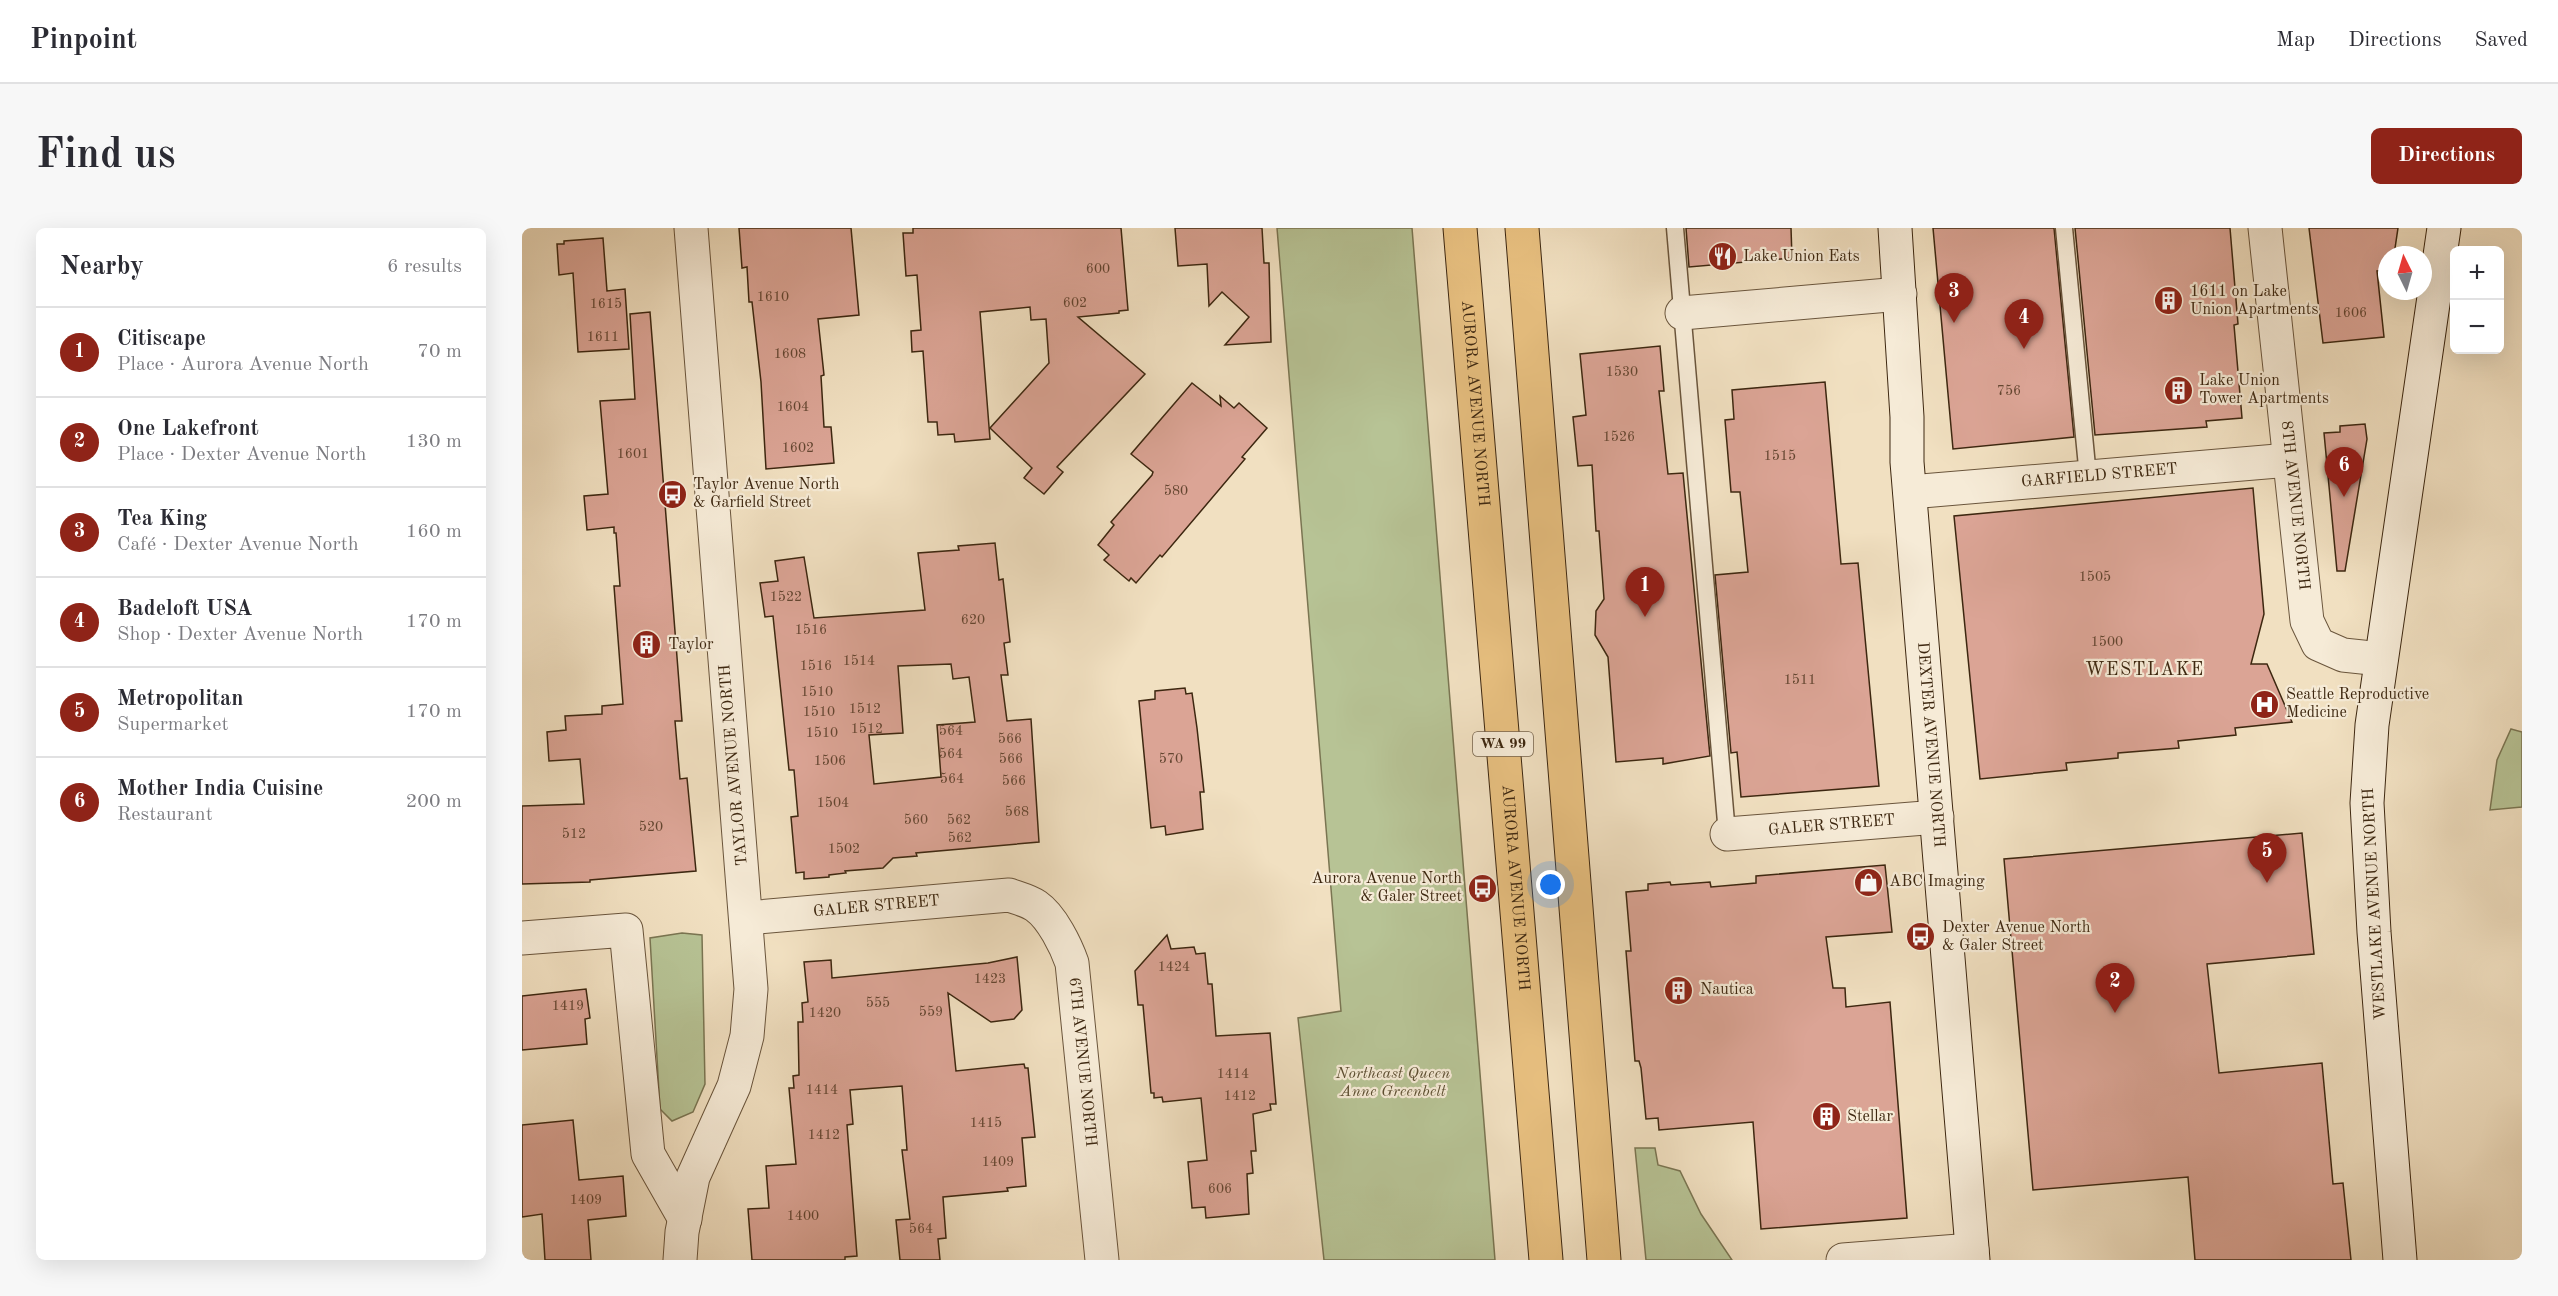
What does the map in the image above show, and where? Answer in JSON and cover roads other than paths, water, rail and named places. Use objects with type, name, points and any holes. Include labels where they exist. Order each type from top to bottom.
[{"type":"highway","name":"AURORA AVENUE NORTH","points":[[1460,228],[1546,1260]]},
{"type":"highway","points":[[1522,228],[1604,1260]]},
{"type":"street","name":"TAYLOR AVENUE NORTH","points":[[680,1260],[693,1177],[734,1086],[747,1036],[751,989],[691,228]]},
{"type":"street","name":"DEXTER AVENUE NORTH","points":[[1894,228],[1900,294],[1910,492],[1972,1255]]},
{"type":"street","name":"8TH AVENUE NORTH","points":[[2265,228],[2307,621],[2318,644],[2343,654],[2381,659]]},
{"type":"street","name":"WESTLAKE AVENUE NORTH","points":[[2400,1260],[2374,932],[2367,803],[2372,725],[2444,228]]},
{"type":"street","points":[[1682,313],[1900,294]]},
{"type":"street","name":"GARFIELD STREET","points":[[1910,492],[2289,459]]},
{"type":"street","name":"GALER STREET","points":[[1727,834],[1937,817]]},
{"type":"street","name":"GALER STREET","points":[[747,918],[1008,895]]},
{"type":"street","name":"6TH AVENUE NORTH","points":[[1008,895],[1036,906],[1056,929],[1067,948],[1072,963],[1102,1260]]},
{"type":"street","points":[[522,938],[626,930],[648,1154],[685,1219]]},
{"type":"street","points":[[1843,1260],[1972,1255]]},
{"type":"lane","points":[[1675,228],[1727,834]]},
{"type":"lane","points":[[2064,228],[2088,477]]},
{"type":"place","name":"Lake Union Eats","points":[[1722,257]]},
{"type":"place","name":"1611 on Lake Union Apartments","points":[[2169,301]]},
{"type":"place","name":"Tea King","points":[[1954,323]]},
{"type":"place","name":"Badeloft USA","points":[[2024,349]]},
{"type":"place","name":"Lake Union Tower Apartments","points":[[2178,390]]},
{"type":"place","name":"Taylor Avenue North & Garfield Street","points":[[672,494]]},
{"type":"place","name":"Mother India Cuisine","points":[[2344,497]]},
{"type":"place","name":"Citiscape","points":[[1645,617]]},
{"type":"place","name":"Taylor","points":[[647,645]]},
{"type":"place","name":"Seattle Reproductive Medicine","points":[[2265,704]]},
{"type":"place","name":"ABC Imaging","points":[[1868,882]]},
{"type":"place","name":"Metropolitan","points":[[2267,883]]},
{"type":"place","name":"Aurora Avenue North & Galer Street","points":[[1483,888]]},
{"type":"place","name":"Dexter Avenue North & Galer Street","points":[[1921,937]]},
{"type":"place","name":"Nautica","points":[[1679,990]]},
{"type":"place","name":"One Lakefront","points":[[2115,1013]]},
{"type":"place","name":"Stellar","points":[[1826,1117]]},
{"type":"district","name":"WESTLAKE","points":[[2145,670]]},
{"type":"park label","name":"Northeast Queen Anne Greenbelt","points":[[1393,1083]]}]
